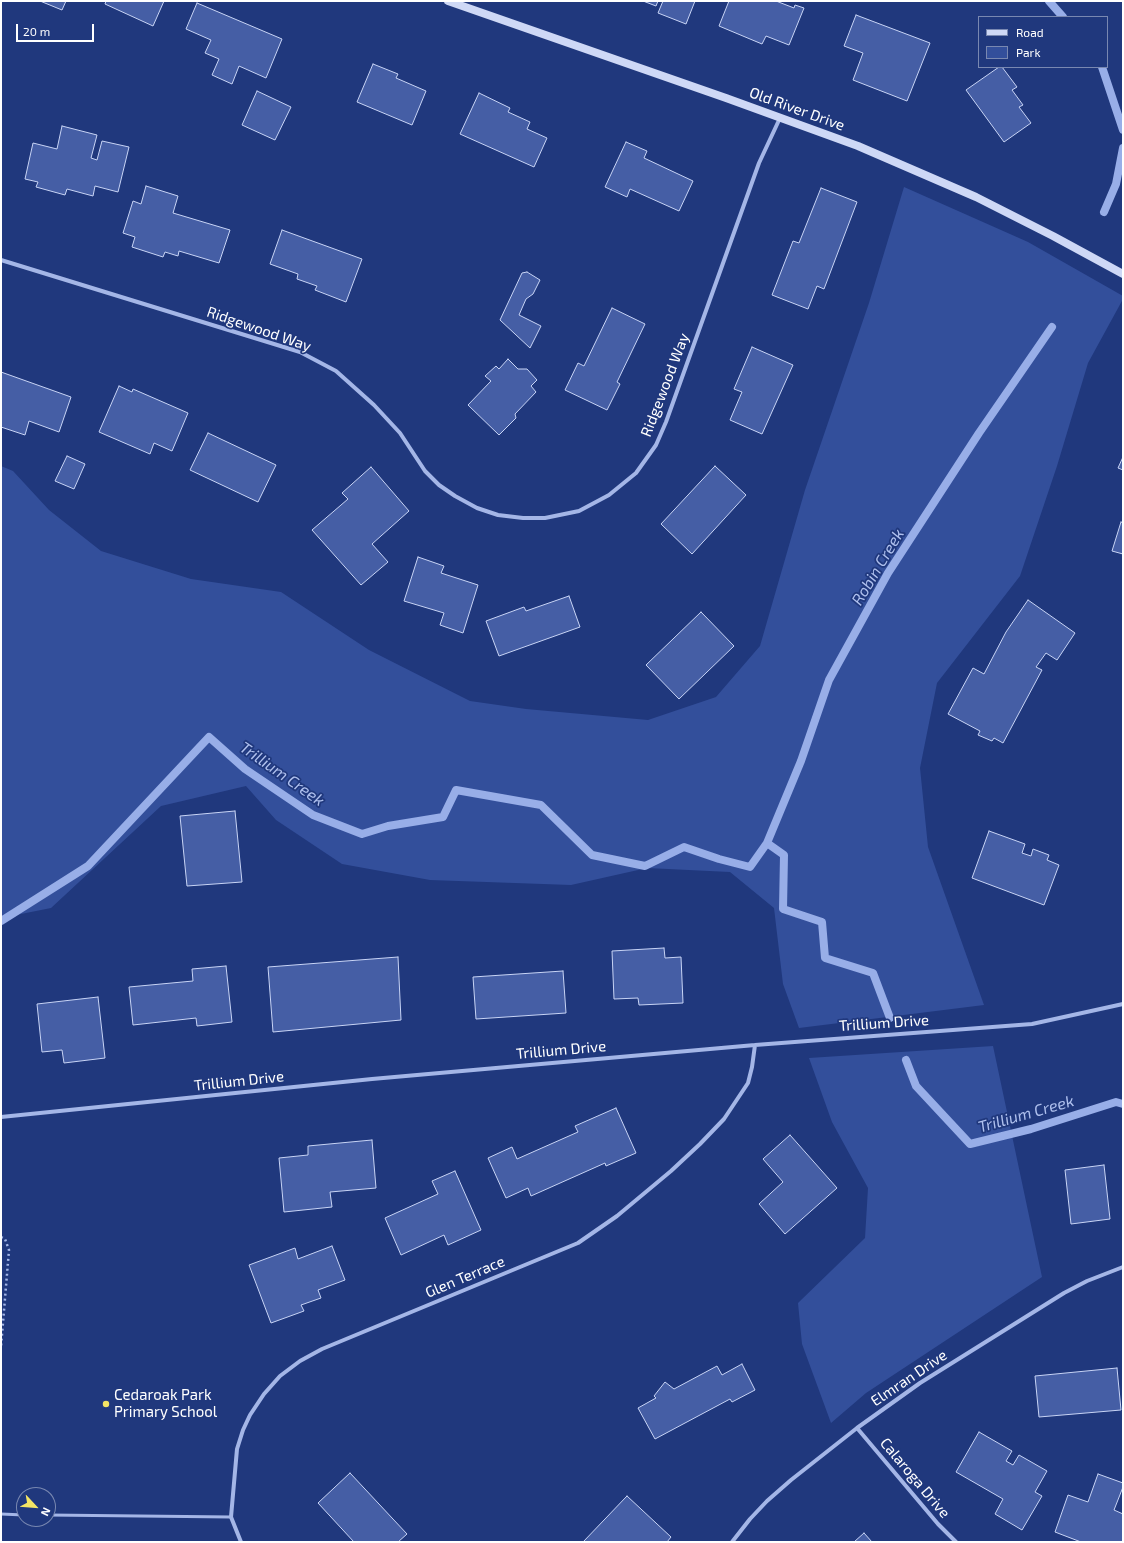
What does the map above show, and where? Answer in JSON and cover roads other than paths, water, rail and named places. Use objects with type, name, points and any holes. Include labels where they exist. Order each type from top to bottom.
[{"type":"street","name":"Old River Drive","points":[[448,1],[726,98],[858,146],[976,197],[1123,274]]},
{"type":"street","name":"Ridgewood Way","points":[[1,260],[300,352],[336,371],[374,405],[400,433],[425,471],[455,496],[477,508],[498,515],[523,518],[545,518],[578,511],[610,496],[636,473],[656,445],[666,422],[759,163],[780,118]]},
{"type":"street","name":"Trillium Drive","points":[[1,1117],[372,1079],[755,1045],[1032,1024],[1123,1004]]},
{"type":"street","name":"Glen Terrace","points":[[240,1542],[230,1517],[237,1449],[250,1415],[264,1394],[280,1376],[300,1361],[322,1349],[578,1243],[618,1216],[671,1171],[724,1119],[748,1082],[755,1045]]},
{"type":"street","name":"Elmran Drive","points":[[732,1542],[750,1519],[767,1501],[857,1428],[920,1383],[1042,1306],[1087,1281],[1123,1267]]},
{"type":"street","name":"Calaroga Drive","points":[[857,1428],[938,1524],[956,1542]]},
{"type":"lane","points":[[1,1514],[16,1515]]},
{"type":"lane","points":[[56,1515],[230,1517]]},
{"type":"waterway","name":"Robin Creek","points":[[1049,1],[1062,16]]},
{"type":"waterway","name":"Robin Creek","points":[[1102,68],[1123,130]]},
{"type":"waterway","name":"Robin Creek","points":[[1104,212],[1116,184],[1123,148]]},
{"type":"waterway","name":"Robin Creek","points":[[767,843],[801,761],[829,680],[888,573],[979,433],[1052,327]]},
{"type":"waterway","name":"Trillium Creek","points":[[1,921],[88,866],[209,737],[245,769],[313,815],[362,834],[388,826],[443,817],[456,790],[541,805],[592,855],[645,866],[684,847],[719,859],[750,867],[767,843],[784,855],[783,909],[822,922],[825,958],[873,973],[890,1018]]},
{"type":"waterway","name":"Trillium Creek","points":[[906,1060],[916,1086],[970,1144],[1031,1129],[1116,1102],[1123,1104]]},
{"type":"place","name":"Cedaroak Park Primary School","points":[[106,1404]]}]
